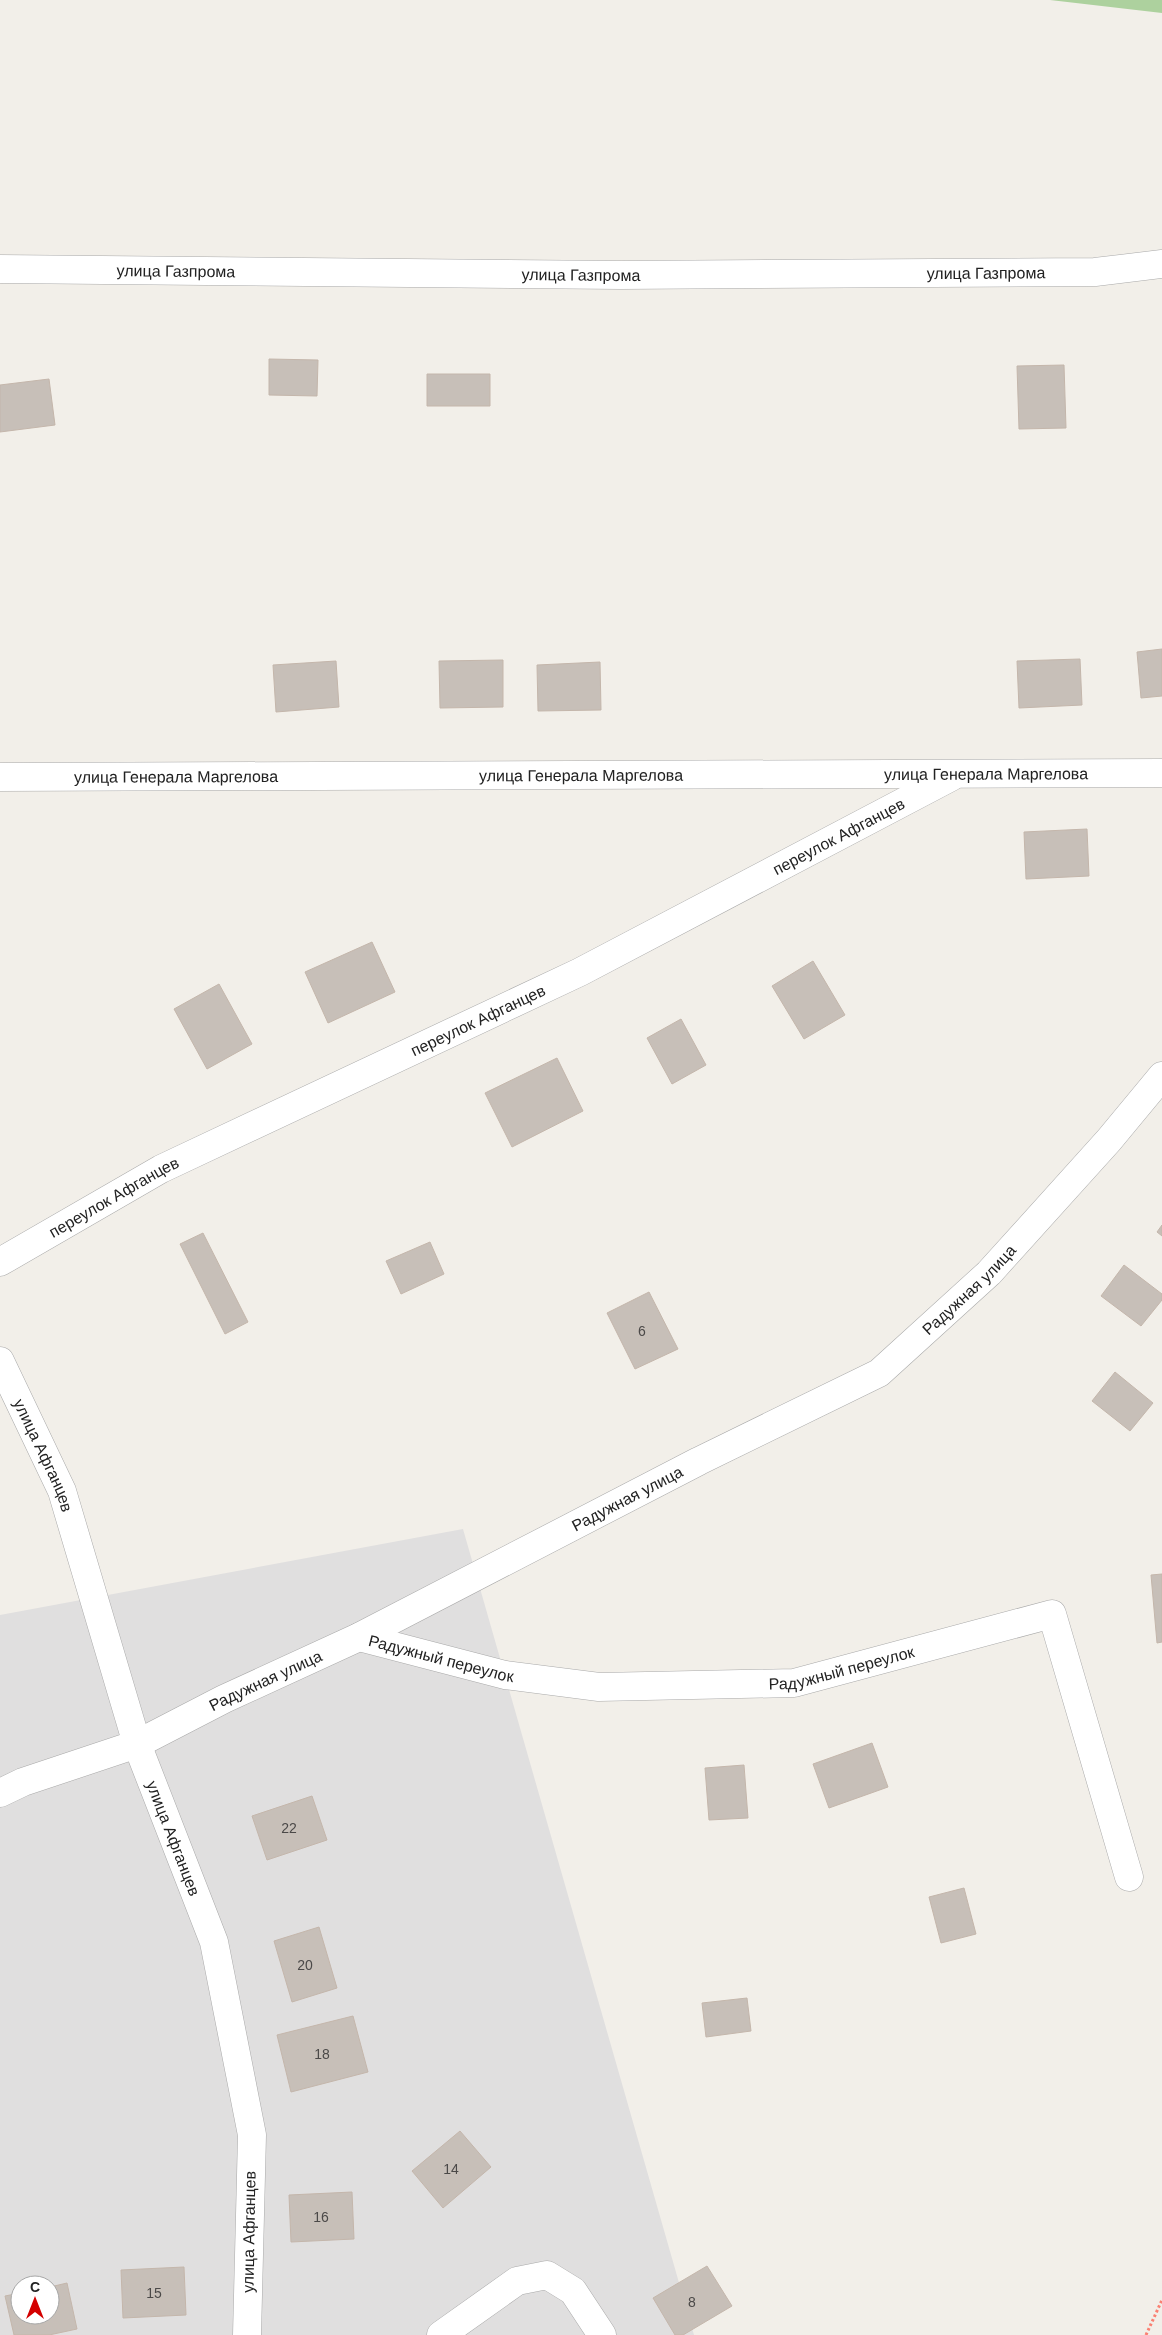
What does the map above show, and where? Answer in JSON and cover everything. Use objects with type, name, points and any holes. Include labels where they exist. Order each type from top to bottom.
[{"type":"street","name":"улица Газпрома","points":[[0,269],[631,275],[1095,272],[1162,264]]},
{"type":"street","name":"улица Генерала Маргелова","points":[[0,777],[1162,773]]},
{"type":"street","name":"переулок Афганцев","points":[[0,1262],[160,1169],[580,972],[956,774]]},
{"type":"street","name":"Радужная улица","points":[[0,1793],[23,1782],[137,1744],[224,1699],[359,1637],[699,1461],[879,1374],[989,1273],[1109,1140],[1162,1076]]},
{"type":"street","name":"улица Афганцев","points":[[0,1361],[62,1491],[137,1744],[214,1942],[252,2135],[247,2335]]},
{"type":"street","name":"Радужный переулок","points":[[359,1637],[505,1676],[599,1687],[794,1683],[1052,1614],[1128,1877]]},
{"type":"street","points":[[441,2335],[517,2281],[547,2275],[574,2291],[602,2335]]},
{"type":"path","points":[[1146,2335],[1162,2300]]},
{"type":"shaded area","points":[[463,1529],[694,2335],[0,2335],[0,1615]]},
{"type":"green space","points":[[1050,0],[1162,0],[1162,13]]},
{"type":"building","points":[[269,359],[318,360],[317,396],[269,395]]},
{"type":"building","points":[[1064,365],[1066,428],[1019,429],[1017,366]]},
{"type":"building","points":[[427,374],[490,374],[490,406],[427,406]]},
{"type":"building","points":[[49,379],[55,425],[0,432],[0,385]]},
{"type":"building","points":[[1162,649],[1162,696],[1141,698],[1137,652]]},
{"type":"building","points":[[1080,659],[1082,705],[1019,708],[1017,661]]},
{"type":"building","points":[[503,660],[503,707],[440,708],[439,661]]},
{"type":"building","points":[[336,661],[339,707],[276,712],[273,665]]},
{"type":"building","points":[[600,662],[601,710],[538,711],[537,665]]},
{"type":"building","points":[[1087,829],[1089,876],[1026,879],[1024,832]]},
{"type":"building","points":[[372,942],[395,992],[328,1023],[305,972]]},
{"type":"building","points":[[813,961],[845,1015],[804,1039],[772,986]]},
{"type":"building","points":[[219,984],[252,1044],[207,1069],[174,1009]]},
{"type":"building","points":[[681,1019],[706,1065],[672,1084],[647,1038]]},
{"type":"building","points":[[557,1058],[583,1111],[512,1147],[485,1093]]},
{"type":"building","points":[[1162,1225],[1162,1236],[1157,1232]]},
{"type":"building","points":[[203,1233],[248,1322],[225,1334],[180,1244]]},
{"type":"building","points":[[430,1242],[444,1274],[401,1294],[386,1261]]},
{"type":"building","points":[[1124,1265],[1162,1294],[1162,1300],[1141,1326],[1101,1296]]},
{"type":"building","points":[[649,1292],[678,1349],[635,1369],[607,1313]]},
{"type":"building","points":[[1115,1372],[1153,1403],[1130,1431],[1092,1401]]},
{"type":"building","points":[[1162,1574],[1162,1642],[1157,1643],[1151,1575]]},
{"type":"building","points":[[872,1743],[888,1787],[829,1808],[813,1764]]},
{"type":"building","points":[[744,1765],[748,1818],[709,1820],[705,1768]]},
{"type":"building","points":[[312,1796],[327,1840],[267,1860],[252,1816]]},
{"type":"building","points":[[964,1888],[976,1934],[941,1943],[929,1897]]},
{"type":"building","points":[[319,1927],[337,1988],[292,2002],[274,1941]]},
{"type":"building","points":[[747,1998],[751,2031],[706,2037],[702,2003]]},
{"type":"building","points":[[353,2016],[368,2072],[291,2092],[277,2035]]},
{"type":"building","points":[[460,2131],[491,2167],[443,2208],[412,2171]]},
{"type":"building","points":[[352,2192],[354,2239],[291,2242],[289,2195]]},
{"type":"building","points":[[707,2266],[732,2306],[683,2335],[675,2335],[653,2298]]},
{"type":"building","points":[[184,2267],[186,2315],[123,2318],[121,2270]]},
{"type":"building","points":[[67,2283],[77,2329],[49,2335],[14,2335],[12,2325],[60,2325],[60,2285]]},
{"type":"building","points":[[10,2295],[10,2318],[5,2296]]}]
